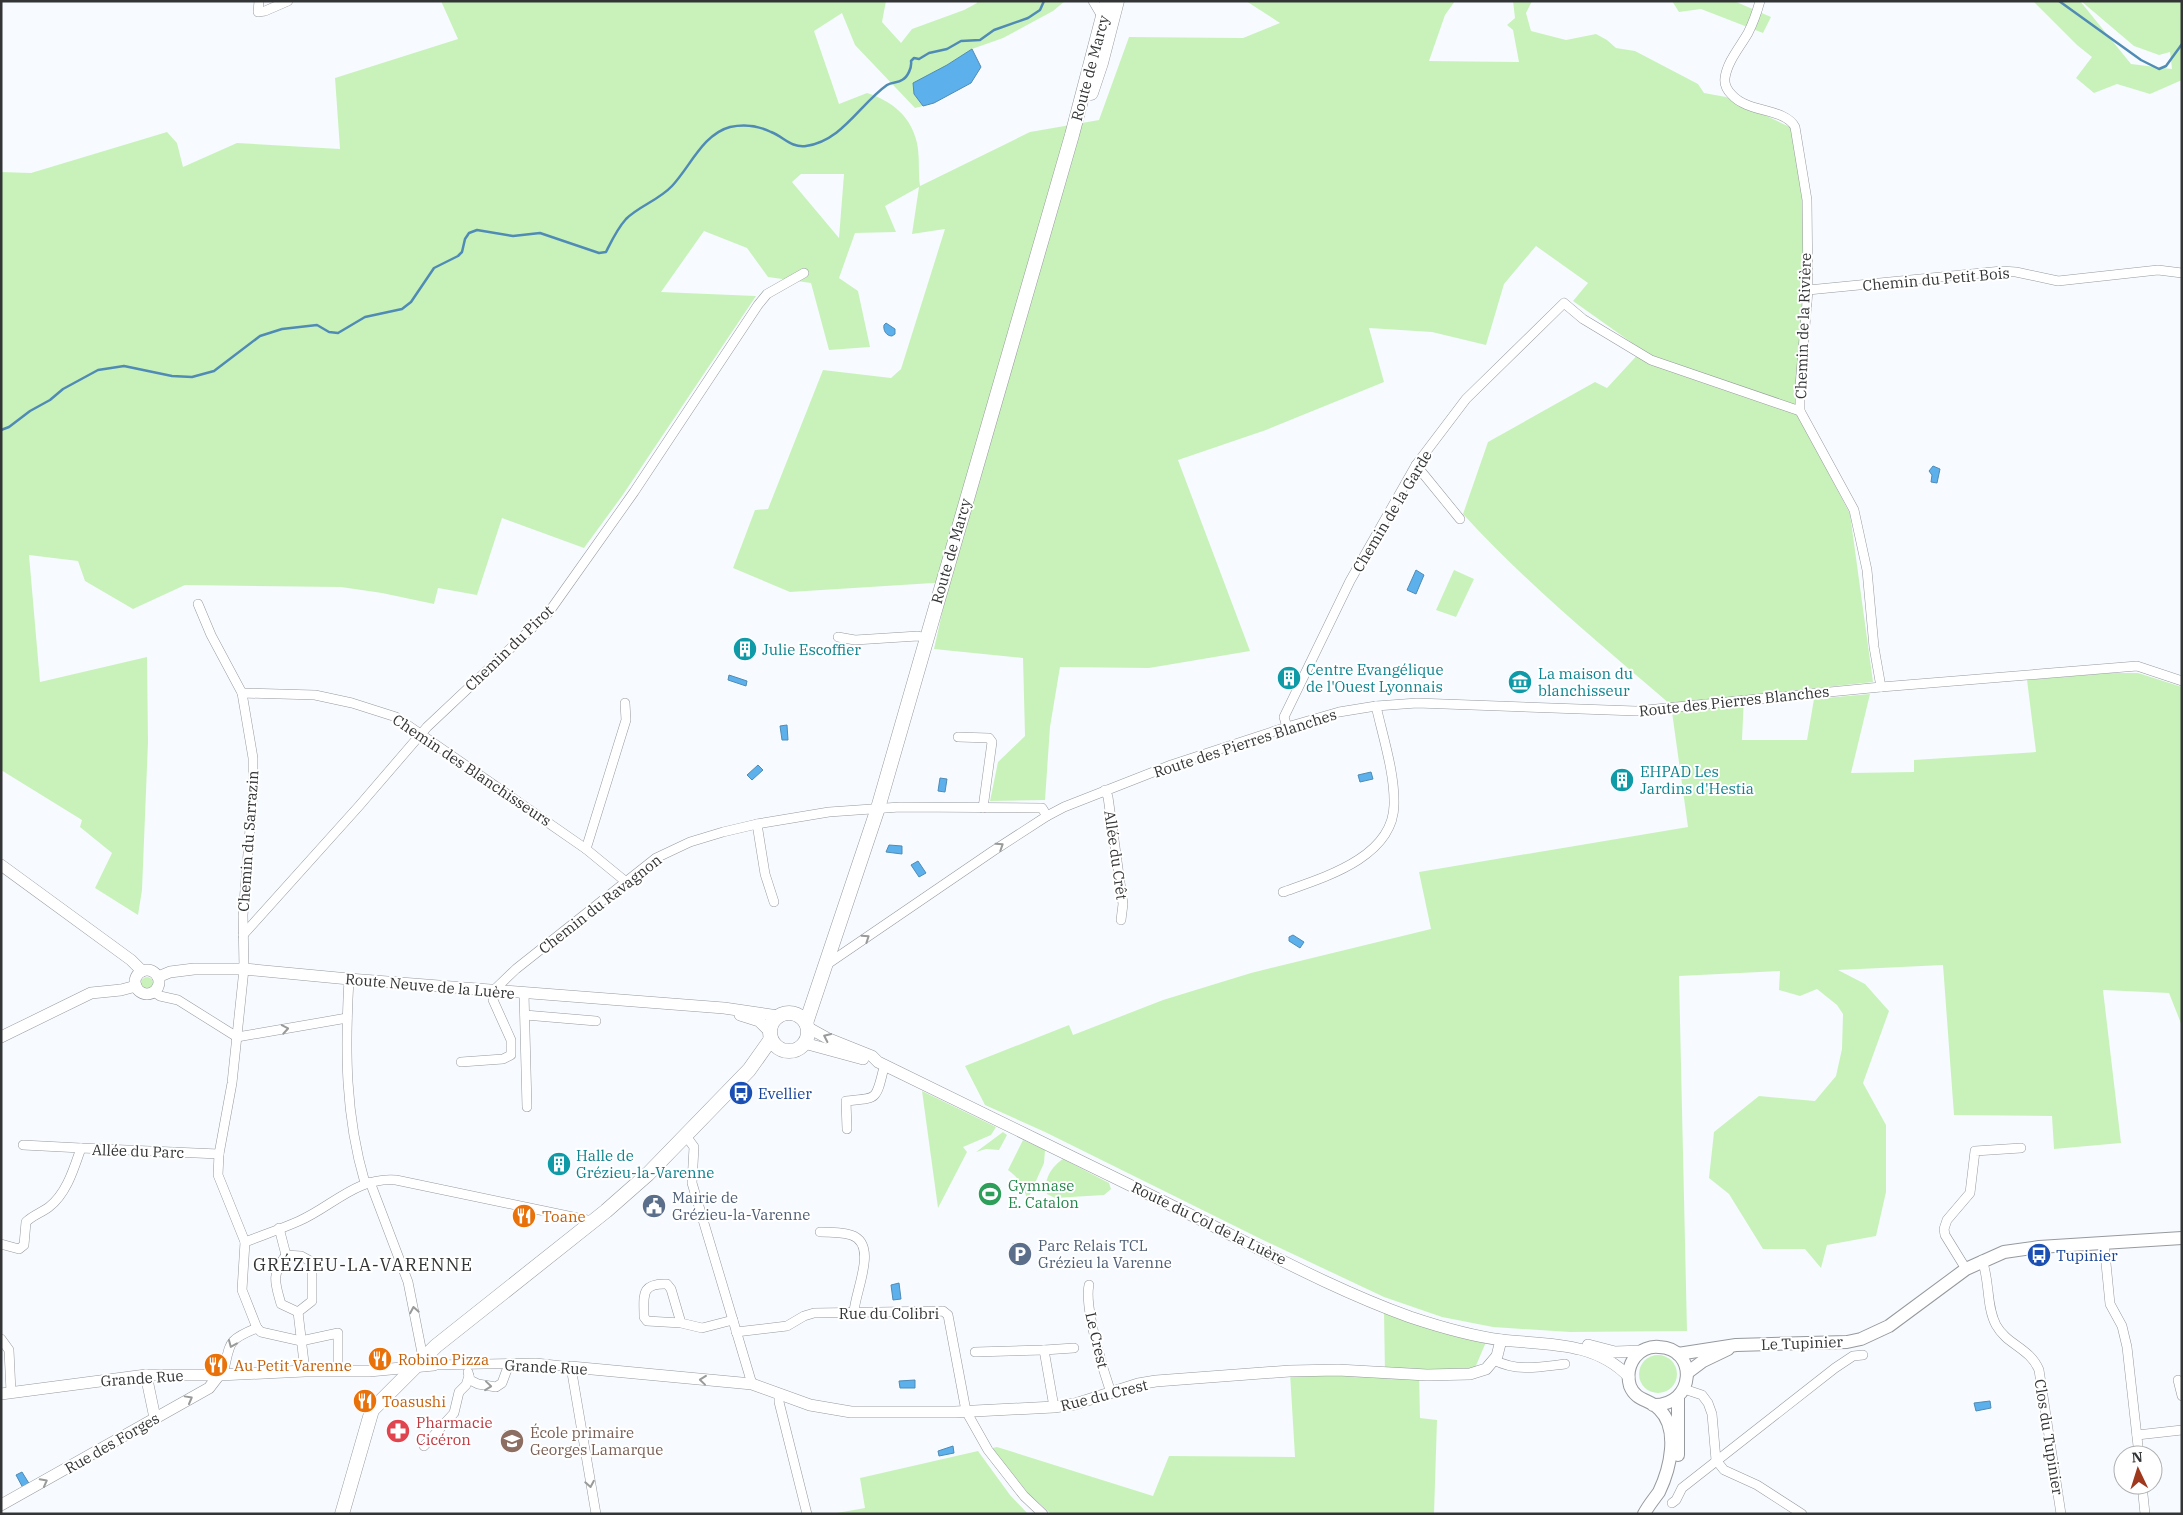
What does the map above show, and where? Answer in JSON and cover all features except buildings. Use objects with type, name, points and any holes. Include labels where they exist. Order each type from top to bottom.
[{"type":"main road","name":"Route de Marcy","points":[[807,1025],[878,808],[1072,135],[1081,95],[1108,1]]},
{"type":"main road","name":"Route de Marcy","points":[[1072,135],[1101,63],[1117,1]]},
{"type":"main road","name":"Route de Marcy","points":[[784,1014],[808,993],[826,966]]},
{"type":"main road","points":[[750,1070],[770,1036],[774,1020],[784,1014],[802,1017],[807,1025],[808,1033],[804,1043],[790,1051],[775,1045],[770,1036]]},
{"type":"main road","points":[[342,1514],[372,1410],[424,1363],[436,1346],[638,1183],[750,1070],[782,1049]]},
{"type":"main road","name":"Le Tupinier","points":[[1678,1354],[1736,1345],[1828,1344],[1861,1339],[1890,1326],[1966,1269],[1982,1260],[2004,1252],[2025,1248],[2182,1238]]},
{"type":"main road","points":[[1687,1373],[1703,1361],[1736,1345]]},
{"type":"main road","points":[[1661,1346],[1678,1354],[1686,1366],[1687,1373],[1681,1393],[1680,1438],[1677,1464],[1671,1482],[1660,1501],[1652,1510],[1644,1514],[1661,1487],[1671,1452],[1669,1427],[1662,1413],[1636,1395],[1628,1377],[1630,1367],[1642,1351],[1661,1346]]},
{"type":"main road","points":[[1653,1405],[1667,1404],[1681,1393]]},
{"type":"street","points":[[259,1],[258,12],[266,11],[288,1]]},
{"type":"street","points":[[1093,1],[1104,20]]},
{"type":"street","name":"Route de Marcy","points":[[1101,63],[1103,38],[1110,13],[1108,1]]},
{"type":"street","name":"Chemin de la Rivière","points":[[1760,1],[1749,32],[1728,68],[1725,79],[1726,87],[1738,101],[1788,118],[1795,127],[1807,200],[1808,290],[1800,386],[1800,411],[1854,510],[1867,570],[1874,647],[1881,687]]},
{"type":"street","name":"Chemin du Petit Bois","points":[[1808,290],[2002,271],[2058,281],[2158,270],[2182,273]]},
{"type":"street","name":"Chemin du Pirot","points":[[243,936],[359,806],[420,734],[549,612],[634,492],[758,305],[767,294],[804,274]]},
{"type":"street","name":"Chemin de la Garde","points":[[1287,727],[1284,717],[1350,581],[1416,465],[1466,399],[1564,303],[1583,319],[1651,360],[1800,411]]},
{"type":"street","points":[[1416,465],[1460,519]]},
{"type":"street","name":"Chemin du Sarrazin","points":[[198,604],[211,635],[242,692],[250,732],[253,766],[253,792],[242,915],[244,969],[232,1083],[219,1154],[218,1175],[245,1242]]},
{"type":"street","points":[[838,637],[855,640],[918,636],[926,638]]},
{"type":"street","name":"Route des Pierres Blanches","points":[[826,966],[1047,816],[1105,790],[1171,765],[1339,712],[1376,706],[1416,703],[1636,711],[1881,687],[2137,666],[2182,680]]},
{"type":"street","name":"Chemin des Blanchisseurs","points":[[242,692],[315,695],[352,703],[396,717],[586,849],[625,881]]},
{"type":"street","points":[[586,849],[626,720],[625,703]]},
{"type":"street","points":[[1282,892],[1329,875],[1358,860],[1376,845],[1388,829],[1394,806],[1389,769],[1376,706]]},
{"type":"street","points":[[958,737],[989,738],[992,742],[983,808]]},
{"type":"street","name":"Allée du Crêt","points":[[1105,790],[1108,797],[1123,904],[1122,920]]},
{"type":"street","name":"Chemin du Ravagnon","points":[[494,990],[516,969],[625,881],[656,858],[690,842],[757,824],[829,812],[878,808],[1042,808],[1047,816]]},
{"type":"street","points":[[757,824],[765,874],[774,902]]},
{"type":"street","points":[[2,868],[131,960],[142,971],[152,971],[158,977],[159,984],[154,992]]},
{"type":"street","name":"Route Neuve de la Luère","points":[[158,977],[170,972],[194,969],[244,969],[349,979],[744,1009],[784,1014]]},
{"type":"street","points":[[142,971],[136,978],[136,986],[144,993],[154,992],[160,996],[178,1000],[237,1037],[347,1018]]},
{"type":"street","points":[[349,979],[347,1018],[348,1103],[352,1132],[368,1182],[408,1282],[424,1363]]},
{"type":"street","points":[[1,1037],[90,993],[121,990],[136,986]]},
{"type":"street","points":[[461,1062],[503,1059],[511,1055],[511,1040],[493,1000],[494,990]]},
{"type":"street","points":[[524,993],[528,1107]]},
{"type":"street","name":"Route Neuve de la Luère","points":[[704,1007],[759,1021],[770,1036]]},
{"type":"street","points":[[525,1016],[596,1022]]},
{"type":"street","name":"Route du Col de la Luère","points":[[807,1025],[827,1038],[872,1056],[881,1066]]},
{"type":"street","name":"Route du Col de la Luère","points":[[804,1043],[870,1061],[881,1066],[1369,1301],[1441,1327],[1501,1340],[1580,1344],[1621,1352],[1642,1351]]},
{"type":"street","points":[[847,1128],[846,1101],[870,1099],[878,1093],[881,1066]]},
{"type":"street","points":[[686,1136],[694,1147],[692,1183],[752,1384]]},
{"type":"street","points":[[23,1145],[81,1148]]},
{"type":"street","name":"Allée du Parc","points":[[1,1244],[20,1249],[24,1245],[26,1222],[33,1214],[42,1212],[51,1206],[60,1194],[73,1172],[81,1148],[219,1154]]},
{"type":"street","points":[[1966,1269],[1946,1235],[1944,1228],[1947,1220],[1970,1193],[1975,1151],[2021,1148]]},
{"type":"street","points":[[338,1370],[338,1333],[301,1341],[262,1332],[257,1328],[242,1290],[245,1242],[300,1220],[368,1182],[381,1179],[396,1180],[592,1221]]},
{"type":"street","points":[[280,1228],[286,1256],[277,1268],[275,1283],[281,1304],[298,1312]]},
{"type":"street","points":[[820,1232],[850,1234],[860,1239],[864,1248],[866,1258],[854,1312]]},
{"type":"street","points":[[2104,1243],[2110,1304],[2122,1326],[2127,1348],[2138,1445]]},
{"type":"street","points":[[286,1256],[301,1256],[312,1262],[312,1301],[298,1312]]},
{"type":"street","name":"Clos du Tupinier","points":[[1982,1260],[1986,1270],[1992,1314],[1996,1326],[2002,1333],[2031,1355],[2039,1370],[2061,1514]]},
{"type":"street","points":[[681,1323],[671,1289],[667,1284],[660,1283],[647,1288],[644,1292],[644,1317],[647,1321],[681,1323],[702,1328],[733,1320]]},
{"type":"street","name":"Le Crest","points":[[1089,1285],[1088,1302],[1102,1368],[1111,1393]]},
{"type":"street","name":"Rue du Colibri","points":[[736,1332],[787,1326],[804,1316],[814,1313],[944,1311],[948,1315],[966,1411]]},
{"type":"street","points":[[298,1312],[305,1371]]},
{"type":"street","points":[[221,1375],[231,1342],[235,1337],[257,1328]]},
{"type":"street","points":[[1,1339],[9,1350],[6,1393]]},
{"type":"street","points":[[1501,1340],[1494,1360],[1506,1366],[1521,1368],[1565,1364]]},
{"type":"street","name":"Route du Col de la Luère","points":[[1553,1344],[1578,1348],[1598,1354],[1610,1361],[1628,1377]]},
{"type":"street","points":[[975,1352],[1074,1348]]},
{"type":"street","points":[[1044,1350],[1054,1408]]},
{"type":"street","name":"Le Tupinier","points":[[1672,1503],[1676,1500],[1682,1488],[1716,1460],[1835,1368],[1853,1356],[1863,1354]]},
{"type":"street","name":"Rue du Crest","points":[[752,1384],[810,1405],[851,1412],[966,1411],[1054,1408],[1075,1404],[1138,1384],[1156,1381],[1290,1371],[1338,1370],[1427,1375],[1470,1374],[1486,1369],[1494,1360]]},
{"type":"street","name":"Grande Rue","points":[[6,1393],[146,1375],[221,1375],[338,1370],[369,1371],[424,1363],[536,1363],[752,1384]]},
{"type":"street","points":[[466,1364],[470,1380],[478,1384],[496,1386],[502,1383],[509,1364]]},
{"type":"street","points":[[734,1382],[746,1366]]},
{"type":"street","points":[[571,1367],[596,1514]]},
{"type":"street","points":[[146,1375],[155,1418]]},
{"type":"street","name":"Rue des Forges","points":[[1,1505],[209,1388],[221,1375]]},
{"type":"street","points":[[424,1446],[454,1413],[459,1392],[466,1385],[469,1376]]},
{"type":"street","points":[[2178,1380],[2182,1396]]},
{"type":"street","points":[[1681,1393],[1702,1395],[1708,1403],[1712,1414],[1716,1460],[1724,1470],[1757,1485],[1802,1514]]},
{"type":"street","points":[[779,1395],[807,1514]]},
{"type":"street","points":[[966,1411],[988,1450],[1024,1496],[1043,1514]]},
{"type":"street","points":[[2136,1435],[2182,1430]]},
{"type":"street","points":[[2143,1495],[2145,1514]]},
{"type":"green space","points":[[441,1],[886,1],[882,22],[901,43],[912,29],[964,10],[977,3],[976,1],[1065,1],[1053,11],[1003,38],[972,49],[947,65],[914,94],[923,106],[915,108],[855,45],[842,13],[814,31],[839,104],[867,93],[885,100],[905,117],[917,143],[920,186],[1030,132],[1099,120],[1129,37],[1243,38],[1280,23],[1246,1],[1455,1],[1445,15],[1429,61],[1519,62],[1513,30],[1507,25],[1515,18],[1513,1],[1532,1],[1526,13],[1531,31],[1566,40],[1596,34],[1616,48],[1635,51],[1698,84],[1704,93],[1726,97],[1792,128],[1805,199],[1803,292],[1796,411],[1850,514],[1873,682],[1744,696],[1742,740],[1807,740],[1814,699],[1870,694],[1851,773],[1914,772],[1914,760],[2036,752],[2027,680],[2109,673],[2138,673],[2182,687],[2182,1026],[2169,993],[2103,990],[2121,1143],[2054,1149],[2052,1116],[1954,1115],[1943,965],[1838,970],[1865,984],[1889,1011],[1863,1083],[1886,1125],[1886,1192],[1876,1236],[1827,1245],[1821,1268],[1805,1249],[1763,1249],[1729,1194],[1709,1178],[1714,1132],[1759,1096],[1815,1101],[1836,1076],[1842,1049],[1843,1014],[1837,1005],[1817,989],[1800,996],[1779,990],[1780,971],[1679,976],[1687,1331],[1570,1332],[1493,1327],[1442,1317],[1384,1297],[1261,1239],[1045,1132],[985,1105],[965,1066],[1069,1025],[1073,1035],[1163,1000],[1251,973],[1431,929],[1419,872],[1688,827],[1671,705],[1538,589],[1463,514],[1488,442],[1595,382],[1607,388],[1642,350],[1573,301],[1588,283],[1536,246],[1504,284],[1486,345],[1432,332],[1369,328],[1384,382],[1266,430],[1178,460],[1250,651],[1149,668],[1060,667],[1050,727],[1045,800],[990,801],[998,762],[1025,736],[1023,658],[934,649],[949,582],[790,592],[733,568],[755,510],[768,509],[823,370],[891,378],[901,369],[945,229],[912,234],[919,187],[885,206],[896,232],[855,233],[839,278],[858,291],[870,347],[829,350],[811,283],[768,277],[747,248],[704,231],[661,292],[756,296],[622,496],[584,548],[502,518],[477,595],[438,588],[434,604],[341,587],[185,585],[133,609],[85,581],[78,561],[29,555],[40,682],[147,657],[148,742],[142,890],[138,915],[95,888],[112,853],[80,827],[82,820],[1,770],[1,172],[31,173],[167,132],[177,143],[183,167],[237,143],[340,149],[335,78],[458,39]],"holes":[[[801,174],[844,174],[839,238],[792,182]]]},
{"type":"green space","points":[[1672,1],[1734,1],[1771,17],[1763,33],[1701,9],[1679,12]]},
{"type":"green space","points":[[2033,1],[2080,1],[2131,64],[2172,69],[2170,52],[2159,55],[2134,46],[2081,1],[2182,1],[2182,80],[2150,94],[2117,84],[2094,93],[2076,78],[2092,57],[2077,45]]},
{"type":"green space","points":[[1454,570],[1474,579],[1456,617],[1436,610]]},
{"type":"green space","points":[[145,977],[149,977],[153,983],[149,989],[145,989],[141,985],[141,981]]},
{"type":"green space","points":[[922,1091],[996,1127],[991,1135],[963,1147],[967,1152],[938,1208]]},
{"type":"green space","points":[[1003,1132],[1007,1135],[999,1150],[986,1149],[976,1152]]},
{"type":"green space","points":[[1023,1140],[1045,1150],[1044,1163],[1027,1201],[1021,1183],[1008,1170]]},
{"type":"green space","points":[[1063,1159],[1109,1183],[1111,1189],[1104,1195],[1055,1198],[1047,1194],[1046,1184],[1049,1174]]},
{"type":"green space","points":[[1384,1312],[1486,1342],[1475,1368],[1419,1372],[1420,1418],[1437,1420],[1434,1514],[1051,1514],[1028,1493],[992,1448],[997,1447],[1153,1496],[1169,1456],[1295,1457],[1290,1373],[1385,1375]]},
{"type":"green space","points":[[1658,1355],[1672,1360],[1677,1374],[1672,1388],[1658,1393],[1644,1388],[1639,1374],[1644,1360]]},
{"type":"green space","points":[[978,1451],[1010,1495],[1028,1514],[831,1514],[865,1508],[860,1478]]},
{"type":"water","points":[[972,49],[981,67],[971,83],[934,103],[923,106],[914,94],[913,83]]},
{"type":"water","points":[[886,323],[895,329],[895,334],[892,336],[888,335],[885,331],[884,325]]},
{"type":"water","points":[[1933,466],[1940,469],[1937,483],[1931,482],[1932,475],[1929,471]]},
{"type":"water","points":[[1416,570],[1424,575],[1416,594],[1407,590]]},
{"type":"water","points":[[729,675],[747,681],[746,686],[728,680]]},
{"type":"water","points":[[787,725],[788,740],[782,740],[780,726]]},
{"type":"water","points":[[758,765],[763,770],[752,780],[747,775]]},
{"type":"water","points":[[1371,772],[1373,779],[1360,782],[1358,775]]},
{"type":"water","points":[[940,778],[947,779],[945,792],[938,791]]},
{"type":"water","points":[[889,845],[902,846],[902,854],[886,852]]},
{"type":"water","points":[[918,861],[926,873],[919,877],[911,865]]},
{"type":"water","points":[[1293,935],[1304,942],[1300,948],[1289,941],[1289,937]]},
{"type":"water","points":[[899,1283],[901,1299],[893,1300],[891,1285]]},
{"type":"water","points":[[915,1380],[915,1388],[900,1388],[899,1381]]},
{"type":"water","points":[[1990,1401],[1991,1408],[1976,1411],[1974,1403]]},
{"type":"water","points":[[953,1446],[954,1453],[939,1456],[938,1451]]},
{"type":"water","points":[[22,1472],[30,1485],[23,1488],[16,1475]]},
{"type":"waterway","points":[[1,430],[9,427],[30,411],[50,400],[63,389],[98,370],[124,366],[172,376],[192,377],[214,371],[260,336],[282,329],[317,325],[329,332],[338,333],[365,317],[402,309],[411,302],[434,268],[458,256],[462,252],[465,239],[469,233],[477,230],[513,236],[540,233],[599,253],[606,252],[626,219],[667,191],[712,136],[720,131],[735,126],[751,126],[762,128],[796,145],[806,146],[819,143],[840,130],[887,85],[904,79],[909,72],[911,61],[914,58],[919,59],[929,53],[947,49],[961,41],[980,40],[994,30],[1028,18],[1040,10],[1044,1]]},
{"type":"waterway","points":[[2059,1],[2141,60],[2159,69],[2166,66],[2182,44]]},
{"type":"place","name":"Julie Escoffier","points":[[745,649]]},
{"type":"place","name":"Centre Evangélique de l'Ouest Lyonnais","points":[[1289,678]]},
{"type":"place","name":"La maison du blanchisseur","points":[[1520,682]]},
{"type":"place","name":"EHPAD Les Jardins d'Hestia","points":[[1622,780]]},
{"type":"place","name":"Evellier","points":[[741,1093]]},
{"type":"place","name":"Halle de Grézieu-la-Varenne","points":[[559,1164]]},
{"type":"place","name":"Gymnase E. Catalon","points":[[990,1194]]},
{"type":"place","name":"Mairie de Grézieu-la-Varenne","points":[[654,1206]]},
{"type":"place","name":"Toane","points":[[524,1216]]},
{"type":"place","name":"Parc Relais TCL Grézieu la Varenne","points":[[1020,1254]]},
{"type":"place","name":"Tupinier","points":[[2039,1255]]},
{"type":"place","name":"Robino Pizza","points":[[380,1359]]},
{"type":"place","name":"Au Petit Varenne","points":[[216,1365]]},
{"type":"place","name":"Toasushi","points":[[365,1401]]},
{"type":"place","name":"Pharmacie Cicéron","points":[[398,1431]]},
{"type":"place","name":"École primaire Georges Lamarque","points":[[512,1441]]},
{"type":"district","name":"GRÉZIEU-LA-VARENNE","points":[[363,1264]]}]
